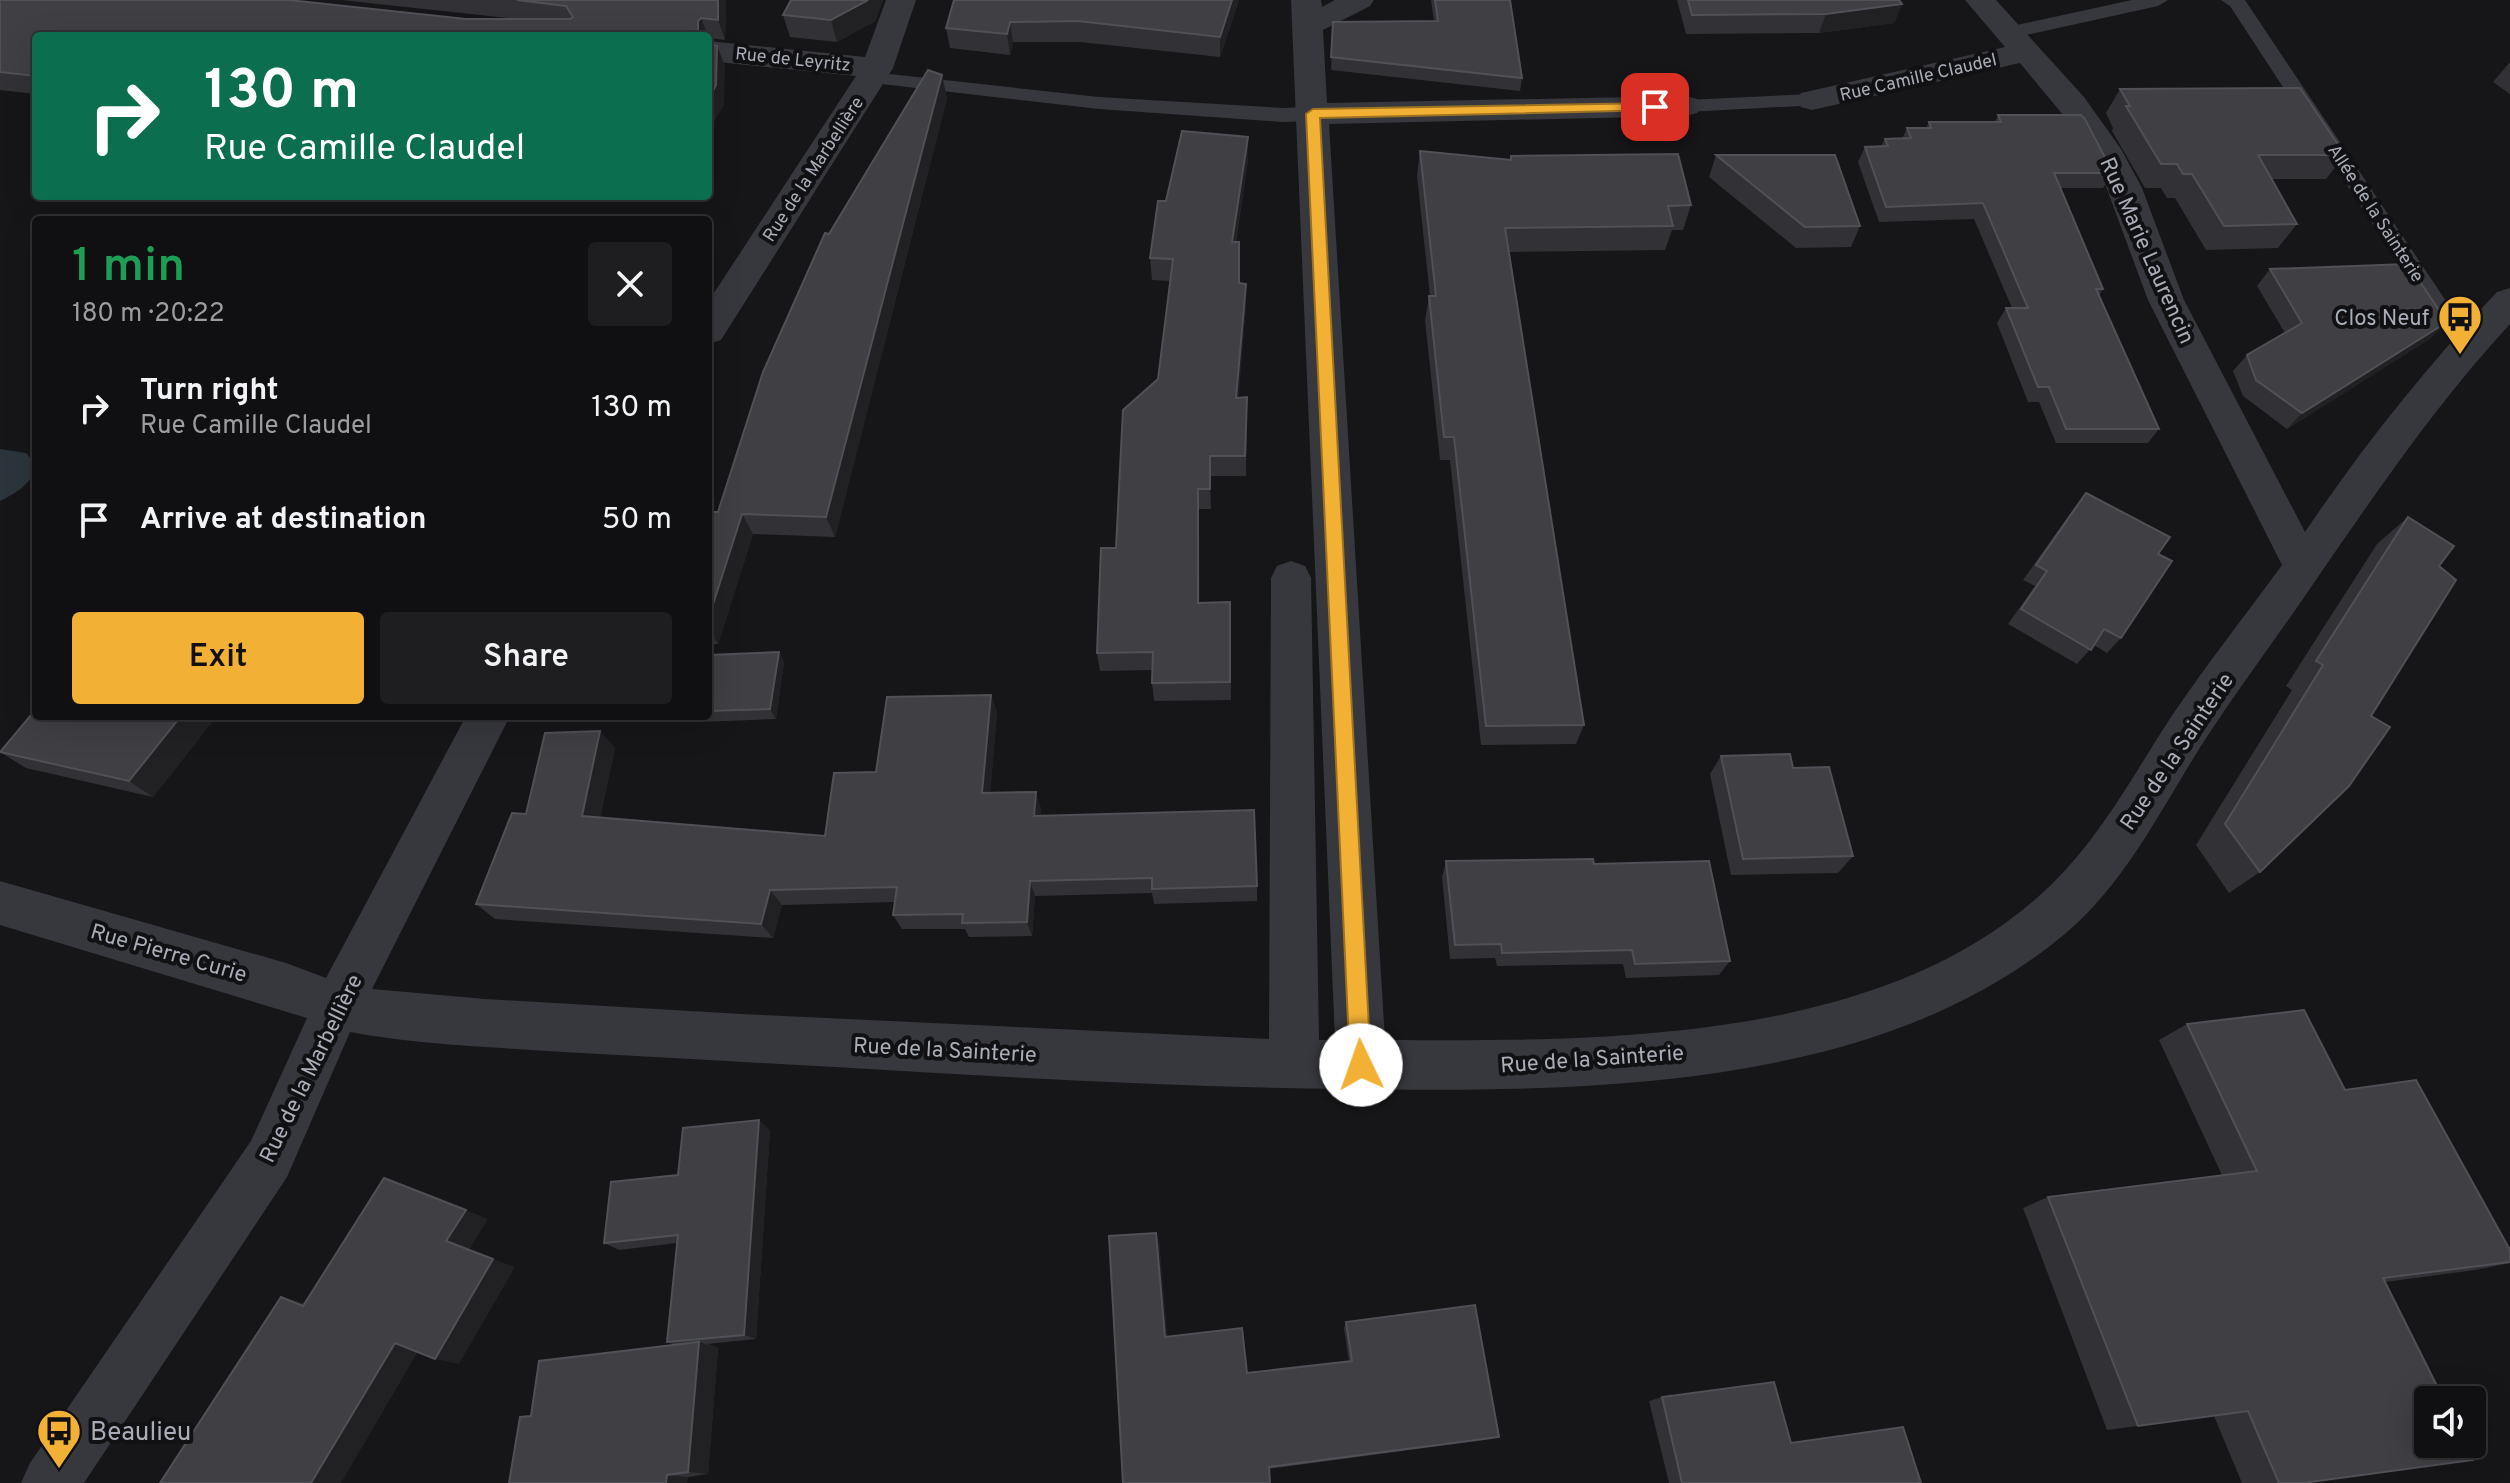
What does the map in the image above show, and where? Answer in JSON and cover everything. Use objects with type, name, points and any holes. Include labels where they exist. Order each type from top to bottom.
[{"type":"street","name":"Rue de la Marbellière","points":[[712,325],[874,73],[901,0]]},
{"type":"street","points":[[1359,0],[1308,12],[1361,1065]]},
{"type":"street","name":"Rue Marie Laurencin","points":[[1980,0],[2077,110],[2118,173],[2149,262],[2166,300],[2303,567]]},
{"type":"street","name":"Rue Camille Claudel","points":[[1812,100],[2016,42]]},
{"type":"street","name":"Rue de Leyritz","points":[[712,52],[874,73]]},
{"type":"street","points":[[1313,114],[1686,106]]},
{"type":"street","name":"Rue de la Sainterie","points":[[337,1006],[376,1013],[485,1023],[1168,1062],[1445,1066],[1590,1062],[1726,1047],[1813,1030],[1886,1008],[1936,987],[1997,955],[2047,920],[2081,886],[2120,834],[2193,721],[2364,477],[2466,349],[2510,301]]},
{"type":"street","points":[[1291,578],[1294,1065]]},
{"type":"street","name":"Rue de la Marbellière","points":[[50,1483],[269,1159],[337,1006],[486,720]]},
{"type":"street","name":"Rue Pierre Curie","points":[[0,903],[286,986],[337,1006]]},
{"type":"lane","points":[[2016,42],[2158,0]]},
{"type":"lane","name":"Allée de la Sainterie","points":[[2231,0],[2237,2],[2466,349]]},
{"type":"lane","points":[[874,73],[1099,103],[1283,115],[1313,114]]},
{"type":"lane","points":[[1686,106],[1812,100]]},
{"type":"shaded area","points":[[0,449],[26,453],[32,460],[32,475],[27,483],[0,501]]},
{"type":"building","points":[[0,0],[289,0],[466,19],[570,19],[573,17],[566,6],[517,0],[718,0],[718,20],[701,18],[698,32],[32,32],[32,76],[0,72]]},
{"type":"building","points":[[791,0],[868,0],[831,20],[783,15]]},
{"type":"building","points":[[954,0],[1232,0],[1220,37],[1078,21],[1010,22],[1007,34],[946,28]]},
{"type":"building","points":[[1435,0],[1510,0],[1522,78],[1331,57],[1333,22],[1438,21]]},
{"type":"building","points":[[1688,0],[1899,0],[1902,4],[1826,14],[1692,15]]},
{"type":"building","points":[[712,45],[717,46],[716,85],[712,92]]},
{"type":"building","points":[[928,70],[942,75],[826,517],[742,514],[712,608],[712,512],[718,512],[763,372],[825,233],[829,234]]},
{"type":"building","points":[[2300,88],[2345,155],[2258,155],[2297,224],[2224,226],[2192,174],[2183,174],[2177,164],[2161,164],[2126,106],[2130,106],[2120,89]]},
{"type":"building","points":[[1998,115],[2081,115],[2113,173],[2054,173],[2103,289],[2096,289],[2159,429],[2066,429],[2049,387],[2038,387],[2006,308],[2028,308],[1983,203],[1886,207],[1865,147],[1888,146],[1885,139],[1911,138],[1907,128],[1931,128],[1929,122],[2001,122]]},
{"type":"building","points":[[1182,131],[1248,137],[1232,242],[1239,242],[1239,283],[1246,284],[1236,398],[1247,397],[1245,456],[1210,456],[1210,489],[1198,489],[1198,603],[1230,602],[1230,682],[1152,683],[1153,652],[1097,653],[1101,548],[1116,548],[1123,410],[1158,379],[1173,259],[1150,258],[1158,201],[1166,201]]},
{"type":"building","points":[[1420,151],[1511,160],[1511,156],[1678,154],[1691,205],[1668,206],[1673,226],[1505,228],[1584,725],[1486,726],[1454,437],[1444,437],[1429,296],[1436,296]]},
{"type":"building","points":[[1716,155],[1835,155],[1860,226],[1805,227]]},
{"type":"building","points":[[2408,264],[2447,322],[2302,413],[2256,380],[2247,355],[2302,323],[2270,269]]},
{"type":"building","points":[[2086,493],[2170,537],[2158,554],[2172,561],[2121,638],[2104,629],[2091,650],[2021,609],[2047,571],[2036,565]]},
{"type":"building","points":[[2408,517],[2454,546],[2439,566],[2456,580],[2371,716],[2390,727],[2349,786],[2260,872],[2225,824],[2323,665],[2316,661]]},
{"type":"building","points":[[779,652],[770,709],[712,711],[712,655]]},
{"type":"building","points":[[991,695],[982,793],[1036,792],[1034,816],[1254,810],[1257,886],[1152,889],[1152,878],[1030,881],[1027,922],[962,923],[963,914],[893,915],[897,887],[770,890],[761,924],[476,904],[512,813],[526,814],[545,733],[600,731],[582,816],[825,836],[834,773],[876,772],[887,697]]},
{"type":"building","points":[[32,714],[32,720],[178,720],[129,781],[0,752]]},
{"type":"building","points":[[1790,754],[1793,768],[1829,767],[1853,856],[1743,859],[1721,756]]},
{"type":"building","points":[[1593,859],[1594,864],[1709,861],[1730,961],[1635,964],[1632,950],[1502,953],[1501,944],[1455,945],[1446,861]]},
{"type":"building","points":[[2304,1010],[2345,1090],[2416,1080],[2510,1250],[2510,1262],[2383,1278],[2437,1386],[2414,1386],[2414,1458],[2473,1460],[2303,1483],[2279,1483],[2248,1411],[2138,1426],[2048,1197],[2257,1171],[2187,1024]]},
{"type":"building","points":[[759,1120],[744,1335],[667,1342],[678,1235],[604,1243],[611,1182],[678,1175],[683,1128]]},
{"type":"building","points":[[384,1178],[466,1210],[446,1241],[493,1259],[435,1359],[395,1343],[311,1483],[160,1483],[281,1297],[303,1306]]},
{"type":"building","points":[[1156,1233],[1165,1337],[1242,1328],[1247,1373],[1352,1361],[1346,1322],[1475,1305],[1499,1437],[1269,1467],[1270,1483],[1123,1483],[1109,1236]]},
{"type":"building","points":[[699,1342],[688,1472],[667,1475],[666,1483],[509,1483],[520,1417],[531,1416],[539,1361]]},
{"type":"building","points":[[1774,1382],[1791,1443],[1903,1427],[1921,1483],[1682,1483],[1662,1397]]},
{"type":"place","name":"Clos Neuf","points":[[2460,356]]},
{"type":"place","name":"Beaulieu","points":[[59,1470]]},
{"type":"route","points":[[1361,1065],[1313,114],[1655,107]]}]
